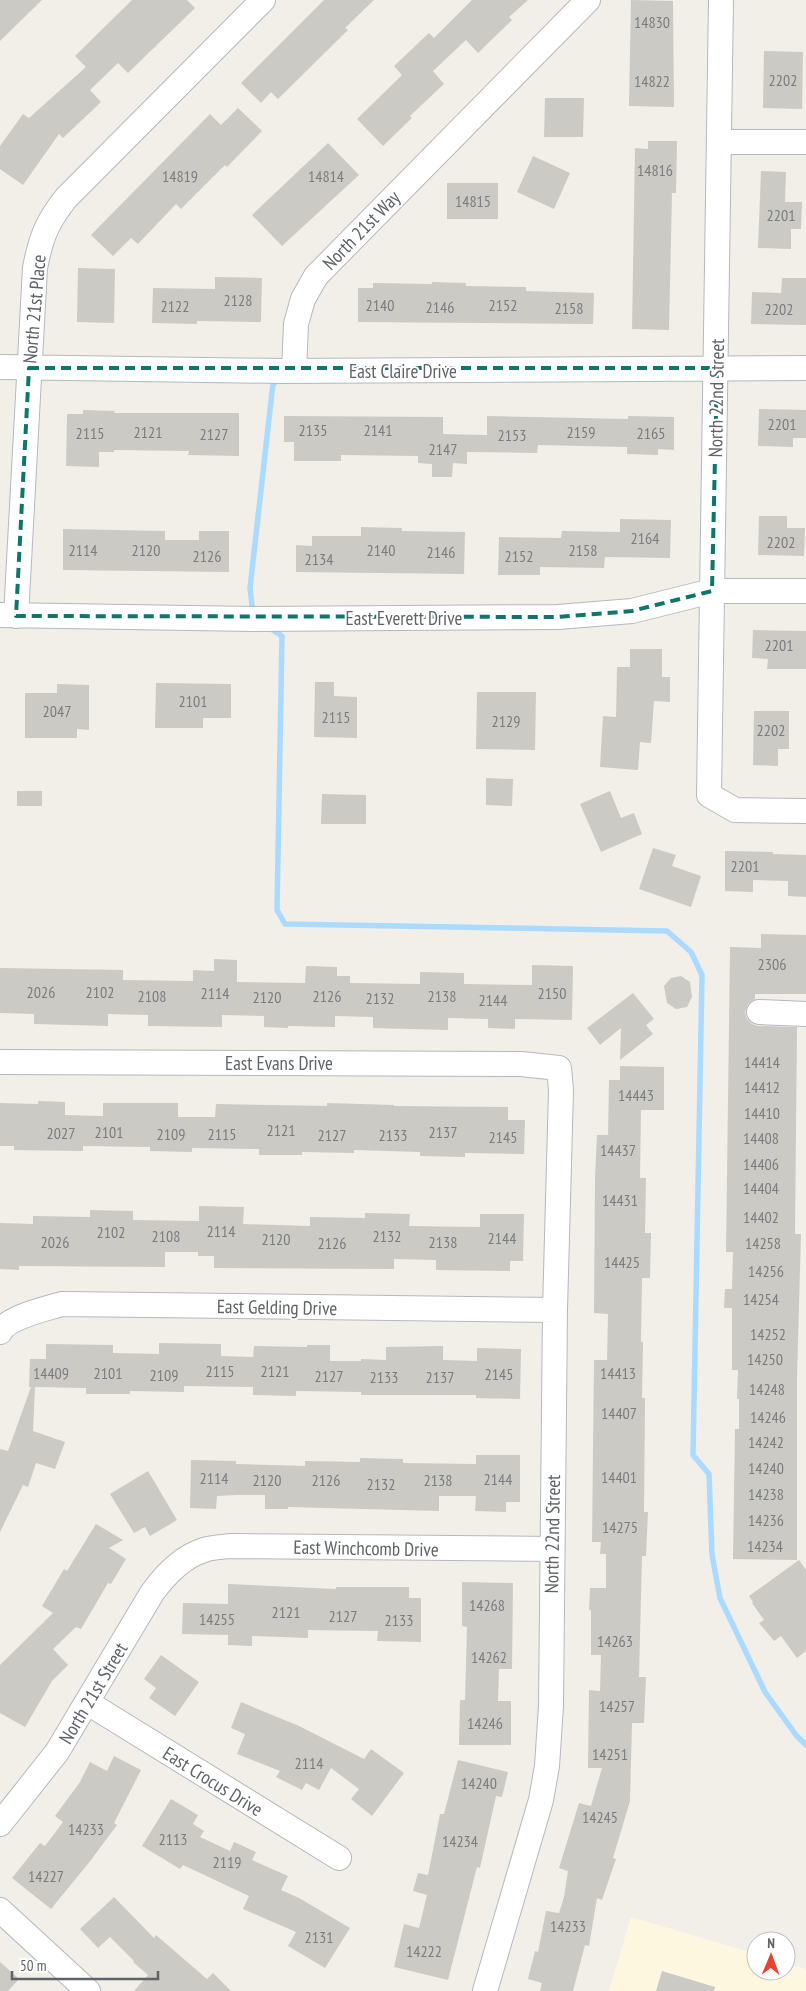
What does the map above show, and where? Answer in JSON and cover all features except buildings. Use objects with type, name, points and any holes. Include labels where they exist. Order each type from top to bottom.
[{"type":"street","name":"North 21st Place","points":[[8,615],[29,368],[35,268],[39,248],[47,225],[66,198],[263,0]]},
{"type":"street","name":"North 21st Way","points":[[294,371],[296,324],[302,299],[316,276],[483,121],[588,0]]},
{"type":"street","name":"North 22nd Street","points":[[721,0],[717,368],[709,795],[735,810],[806,811]]},
{"type":"street","points":[[719,142],[806,142]]},
{"type":"street","name":"East Claire Drive","points":[[0,367],[294,371],[806,368]]},
{"type":"street","name":"East Everett Drive","points":[[8,615],[254,619],[558,617],[632,611],[712,591],[806,591]]},
{"type":"street","points":[[759,1012],[806,1014]]},
{"type":"street","name":"East Evans Drive","points":[[0,1062],[521,1064],[559,1068]]},
{"type":"street","name":"North 22nd Street","points":[[485,1991],[540,1800],[547,1766],[551,1706],[555,1310],[561,1090],[559,1068]]},
{"type":"street","name":"East Gelding Drive","points":[[2,1329],[33,1312],[62,1304],[555,1310]]},
{"type":"street","name":"East Winchcomb Drive","points":[[183,1561],[204,1550],[232,1546],[552,1549]]},
{"type":"street","name":"North 21st Street","points":[[0,1824],[57,1752],[152,1593],[166,1574],[183,1561]]},
{"type":"street","name":"East Crocus Drive","points":[[88,1703],[339,1858]]},
{"type":"street","points":[[0,1910],[88,1991]]},
{"type":"highlighted area","points":[[29,368],[717,368],[712,591],[632,611],[558,617],[16,616]]},
{"type":"shaded area","points":[[631,1917],[746,1951],[746,1981],[796,1981],[796,1966],[806,1969],[806,1991],[609,1991]]},
{"type":"waterway","points":[[253,614],[250,588],[272,392],[273,385],[278,378]]},
{"type":"waterway","points":[[268,627],[282,636],[277,910],[285,924],[667,931],[691,952],[702,975],[693,1455],[709,1474],[712,1555],[720,1598],[765,1692],[796,1735],[806,1745]]}]
